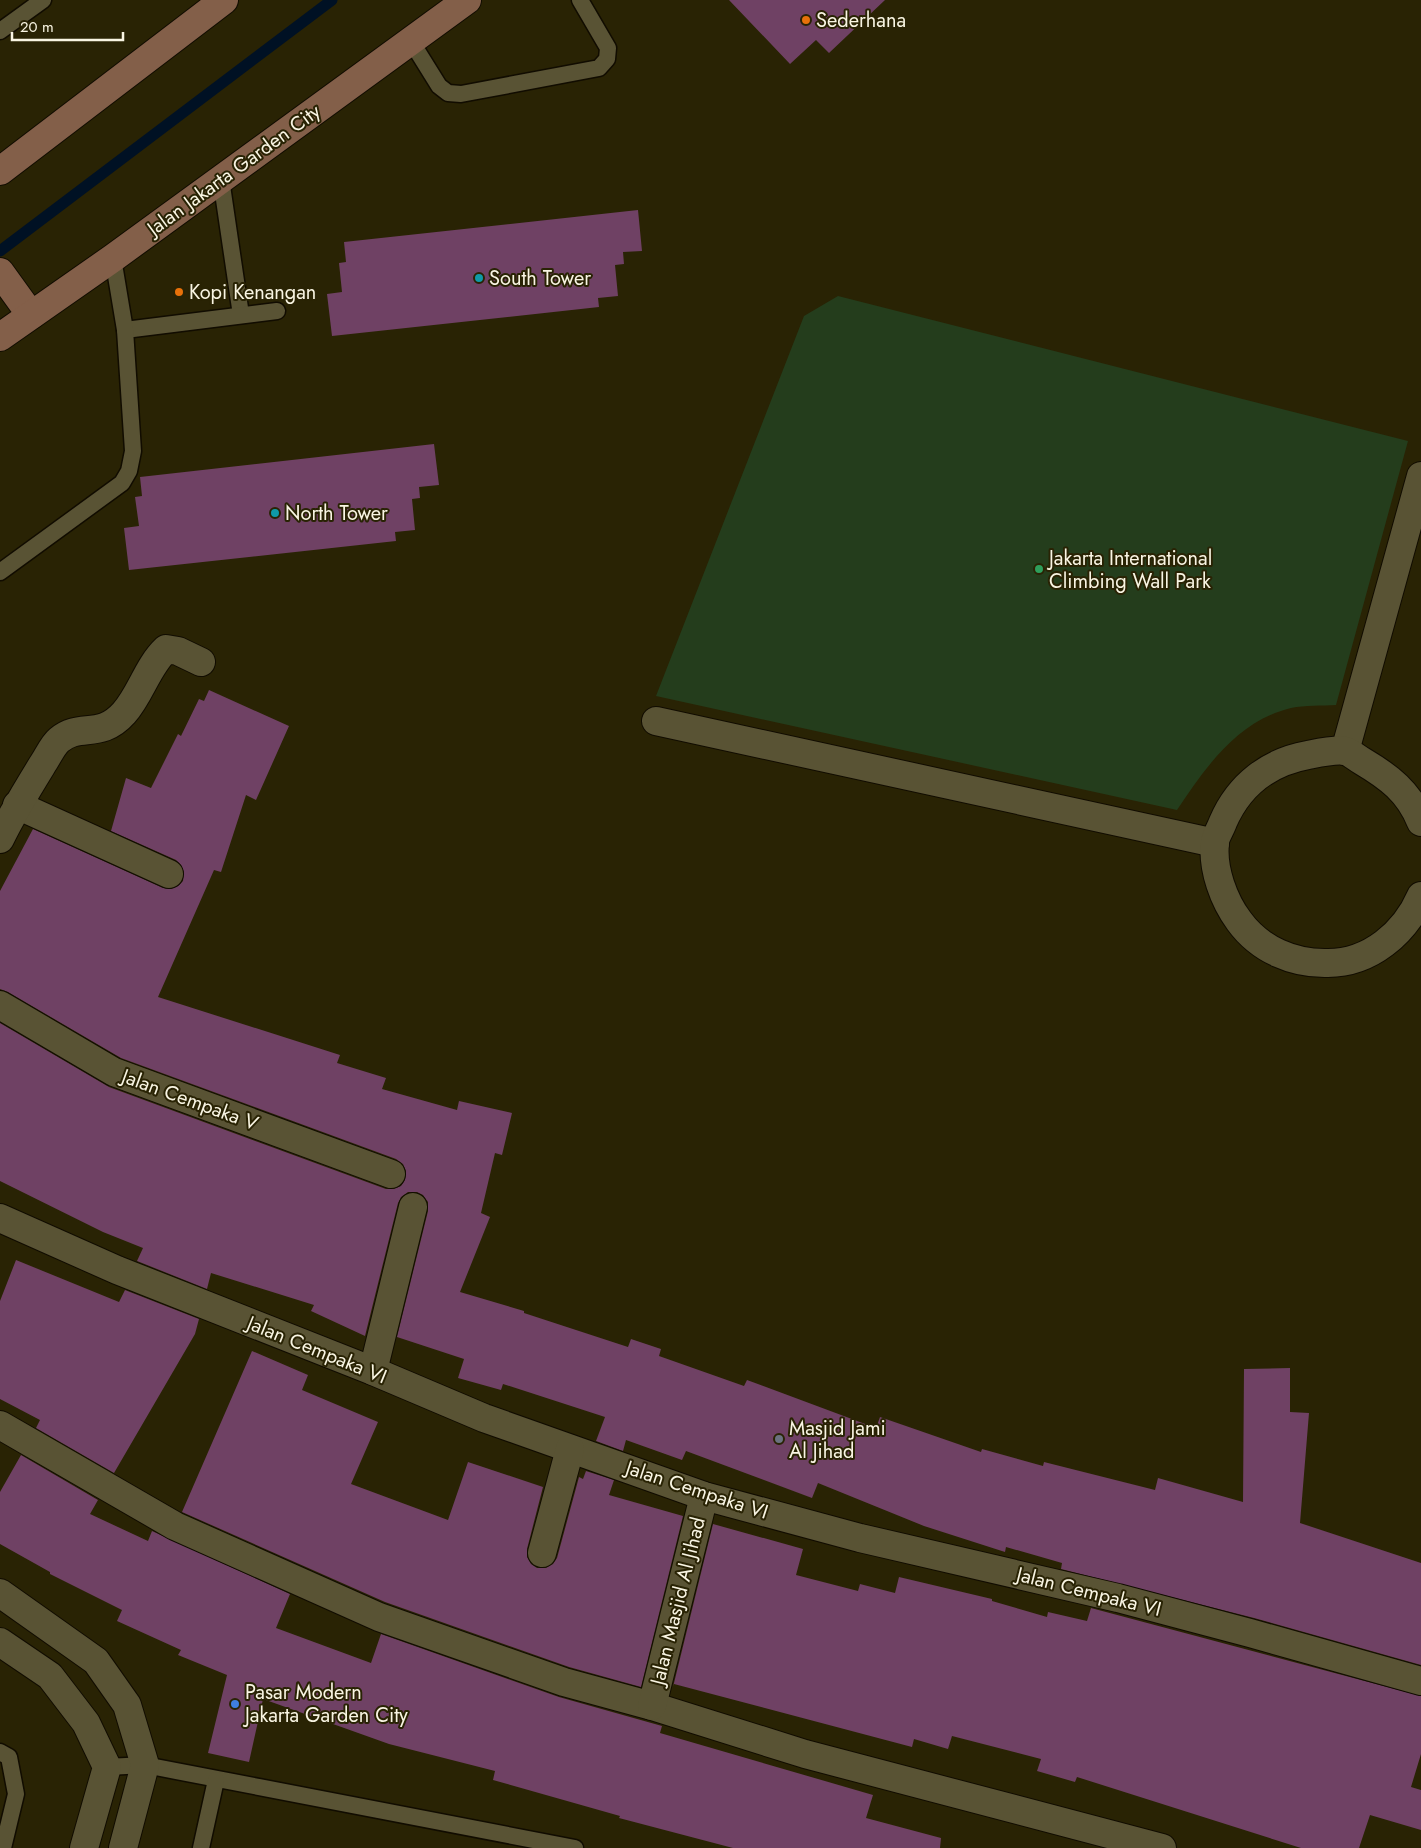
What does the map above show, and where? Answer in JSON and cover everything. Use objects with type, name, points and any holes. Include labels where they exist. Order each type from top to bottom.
[{"type":"street","points":[[0,172],[224,0]]},
{"type":"street","name":"Jalan Jakarta Garden City","points":[[0,337],[24,305],[113,258],[467,0]]},
{"type":"street","points":[[0,272],[24,305]]},
{"type":"street","points":[[1345,751],[1421,476]]},
{"type":"street","points":[[0,839],[17,805],[58,740],[75,731],[100,730],[113,724],[125,712],[157,657],[166,649],[178,651],[201,662]]},
{"type":"street","points":[[656,721],[1215,842]]},
{"type":"street","points":[[1421,822],[1415,807],[1401,788],[1383,772],[1345,751],[1293,758],[1271,767],[1252,781],[1236,798],[1215,842],[1222,888],[1231,910],[1245,929],[1263,945],[1306,962],[1330,964],[1353,959],[1375,950],[1394,936],[1410,918],[1421,897]]},
{"type":"street","points":[[17,805],[170,874]]},
{"type":"street","name":"Jalan Cempaka V","points":[[0,1005],[114,1072],[391,1174]]},
{"type":"street","points":[[373,1371],[412,1207]]},
{"type":"street","name":"Jalan Cempaka VI","points":[[0,1218],[117,1270],[373,1371],[484,1418],[704,1496],[860,1538],[1127,1601],[1421,1681]]},
{"type":"street","points":[[0,1425],[175,1526],[379,1617],[564,1682],[652,1706],[805,1754],[1162,1848]]},
{"type":"street","points":[[542,1553],[570,1449]]},
{"type":"street","name":"Jalan Masjid Al Jihad","points":[[652,1706],[704,1496]]},
{"type":"street","points":[[0,1594],[96,1661],[127,1705],[145,1765],[123,1848]]},
{"type":"street","points":[[0,1642],[50,1676],[86,1723],[107,1767],[84,1848]]},
{"type":"lane","points":[[0,31],[43,0]]},
{"type":"lane","points":[[411,41],[439,86],[448,93],[461,94],[600,68],[607,59],[608,48],[580,0]]},
{"type":"lane","points":[[221,179],[241,315]]},
{"type":"lane","points":[[0,572],[122,483],[129,471],[133,451],[125,330],[113,258]]},
{"type":"lane","points":[[125,330],[277,311]]},
{"type":"lane","points":[[0,1752],[9,1757],[16,1794],[3,1848]]},
{"type":"lane","points":[[107,1767],[145,1765],[575,1848]]},
{"type":"lane","points":[[201,1848],[216,1780]]},
{"type":"green space","name":"Jakarta International Climbing Wall Park","points":[[838,296],[1408,441],[1336,705],[1291,708],[1272,714],[1254,723],[1212,762],[1177,810],[656,696],[804,316]]},
{"type":"building","name":"Sederhana","points":[[729,0],[885,0],[829,53],[816,40],[790,64]]},
{"type":"building","name":"South Tower","points":[[638,210],[642,251],[623,252],[624,264],[615,265],[618,296],[598,298],[599,307],[332,336],[327,294],[342,292],[339,263],[346,262],[344,242]]},
{"type":"building","name":"North Tower","points":[[434,444],[439,485],[419,487],[420,498],[412,499],[415,530],[395,532],[396,541],[129,570],[124,528],[139,526],[135,497],[142,496],[140,477]]},
{"type":"building","points":[[209,690],[289,726],[256,800],[246,795],[221,872],[214,870],[158,997],[340,1055],[337,1063],[386,1078],[382,1089],[457,1110],[459,1101],[512,1113],[502,1155],[495,1153],[481,1213],[490,1217],[460,1292],[524,1311],[524,1313],[628,1347],[631,1339],[661,1349],[659,1356],[744,1386],[747,1380],[876,1428],[880,1417],[981,1452],[982,1449],[1043,1466],[1044,1462],[1155,1490],[1158,1478],[1243,1502],[1244,1369],[1290,1368],[1290,1412],[1309,1413],[1300,1523],[1421,1563],[1421,1665],[1254,1618],[1061,1569],[1062,1563],[1006,1547],[1005,1552],[924,1526],[818,1483],[812,1498],[686,1451],[682,1460],[626,1440],[623,1451],[596,1441],[605,1417],[503,1384],[501,1390],[458,1378],[464,1359],[397,1337],[428,1211],[428,1202],[423,1195],[417,1192],[408,1192],[401,1197],[398,1203],[365,1336],[311,1311],[314,1305],[211,1273],[207,1289],[137,1261],[143,1248],[103,1232],[0,1181],[0,1023],[109,1087],[386,1189],[394,1189],[401,1186],[405,1180],[406,1171],[403,1164],[396,1159],[121,1058],[0,989],[0,891],[33,829],[163,888],[171,889],[183,881],[184,872],[176,860],[111,831],[126,778],[151,788],[178,734],[181,736],[199,699],[204,701]]},
{"type":"building","points":[[16,1260],[119,1302],[125,1290],[199,1319],[195,1334],[114,1473],[36,1428],[40,1420],[0,1399],[0,1301]]},
{"type":"building","points":[[252,1351],[308,1375],[302,1390],[378,1422],[351,1484],[448,1520],[468,1462],[543,1487],[527,1549],[527,1557],[531,1564],[537,1568],[546,1568],[553,1564],[557,1558],[579,1477],[583,1479],[586,1471],[614,1480],[609,1495],[683,1516],[641,1687],[569,1667],[385,1602],[182,1512]]},
{"type":"building","points":[[21,1455],[98,1500],[90,1514],[148,1541],[152,1531],[290,1594],[276,1628],[371,1663],[381,1634],[559,1697],[662,1726],[660,1733],[873,1795],[866,1818],[941,1838],[940,1848],[733,1848],[619,1818],[620,1816],[493,1780],[495,1771],[389,1744],[263,1699],[249,1762],[208,1753],[227,1675],[178,1655],[181,1650],[117,1621],[122,1610],[50,1574],[50,1572],[0,1544],[0,1492]]},
{"type":"building","points":[[713,1524],[803,1549],[796,1575],[858,1591],[860,1584],[895,1593],[899,1577],[992,1599],[992,1601],[1047,1617],[1048,1612],[1087,1621],[1091,1608],[1421,1696],[1421,1754],[1411,1787],[1421,1790],[1421,1830],[1370,1815],[1359,1848],[1301,1848],[1077,1777],[1075,1782],[1037,1771],[1041,1759],[952,1736],[948,1749],[914,1739],[912,1747],[674,1684],[673,1687]]},
{"type":"waterway","points":[[0,251],[332,0]]},
{"type":"place","name":"Sederhana","points":[[806,20]]},
{"type":"place","name":"South Tower","points":[[479,278]]},
{"type":"place","name":"Kopi Kenangan","points":[[179,292]]},
{"type":"place","name":"North Tower","points":[[275,513]]},
{"type":"place","name":"Jakarta International Climbing Wall Park","points":[[1039,569]]},
{"type":"place","name":"Masjid Jami Al Jihad","points":[[779,1439]]},
{"type":"place","name":"Pasar Modern Jakarta Garden City","points":[[235,1704]]}]
